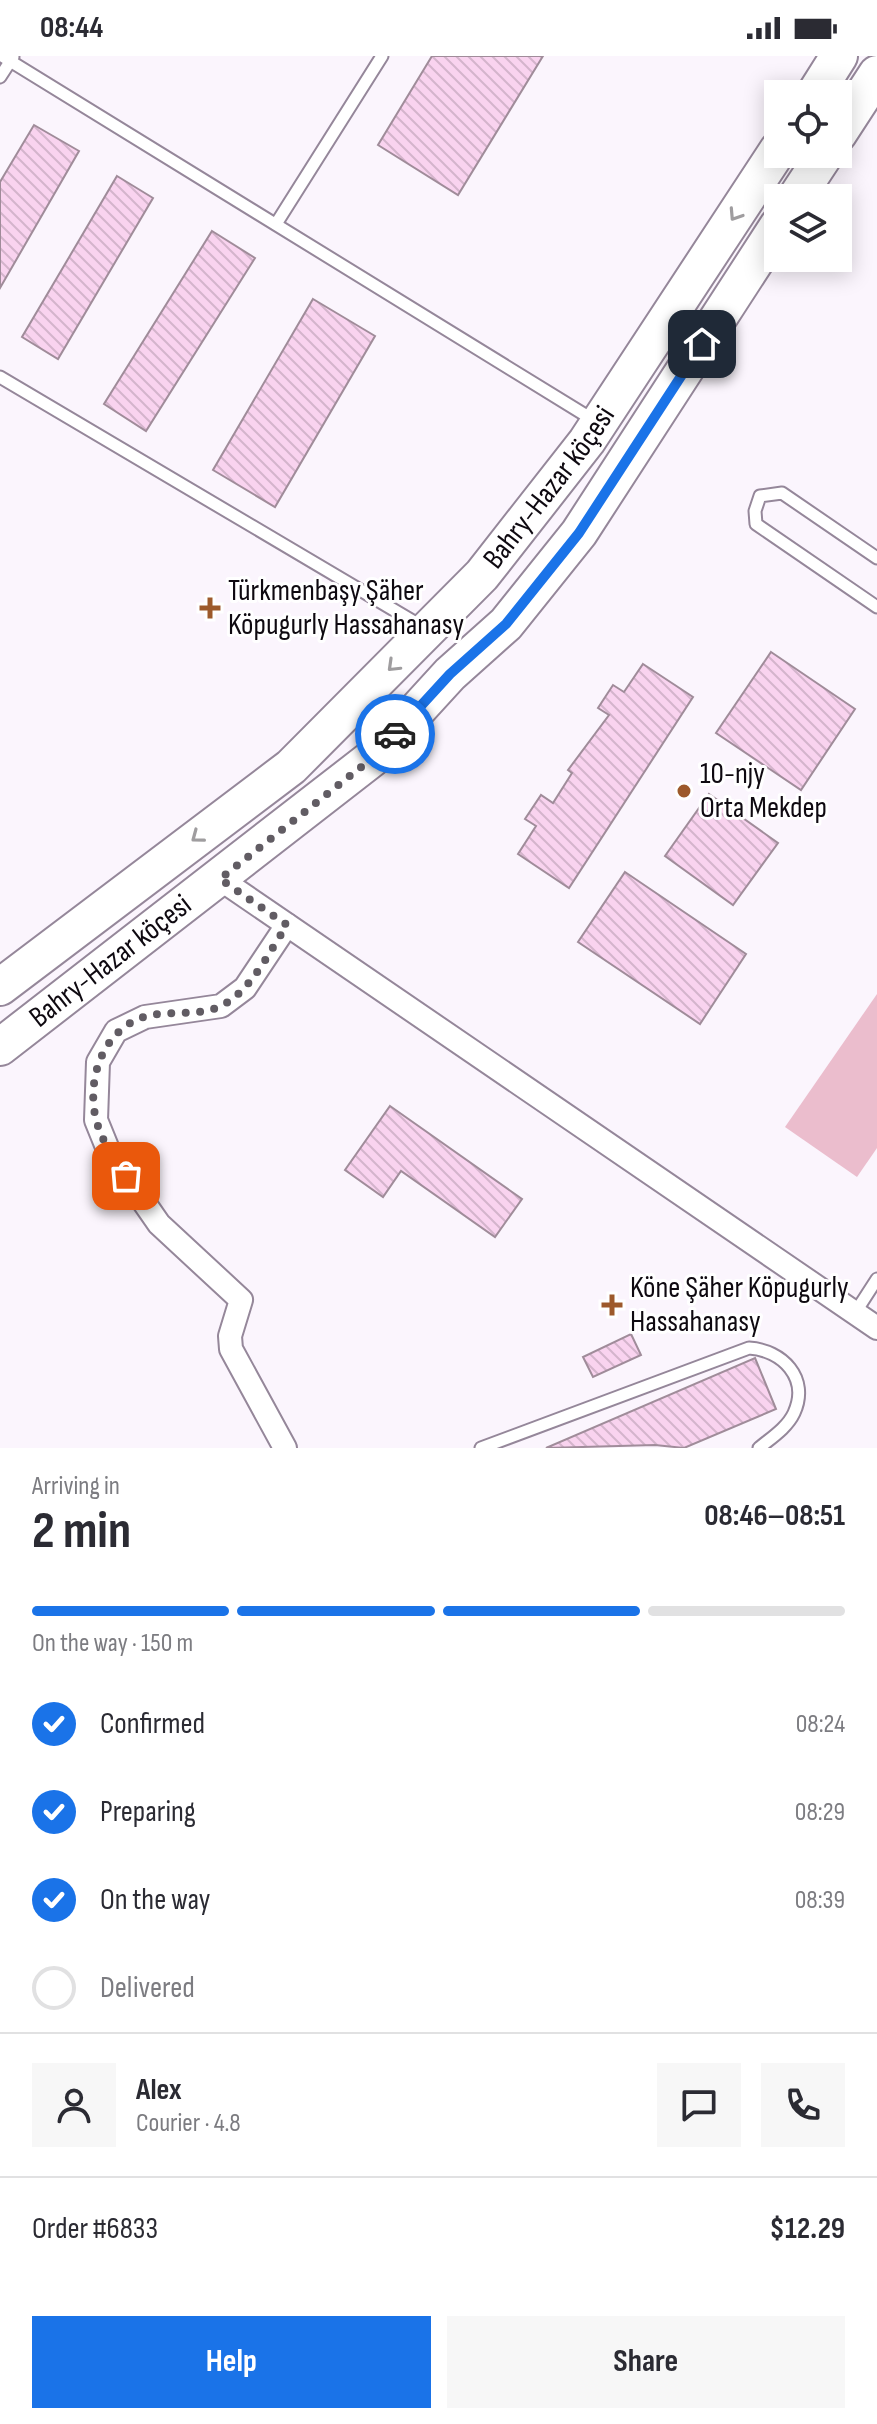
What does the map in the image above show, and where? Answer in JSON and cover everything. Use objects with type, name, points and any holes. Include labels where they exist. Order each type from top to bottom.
[{"type":"highway","points":[[824,80],[839,56]]},
{"type":"highway","points":[[852,112],[877,74]]},
{"type":"highway","name":"Bahry-Hazar köçesi","points":[[0,987],[291,767],[482,575],[599,423],[766,168]]},
{"type":"highway","name":"Bahry-Hazar köçesi","points":[[0,1047],[375,756],[450,674],[506,624],[579,533],[764,248]]},
{"type":"highway","points":[[695,276],[731,299]]},
{"type":"street","points":[[220,879],[877,1328]]},
{"type":"street","points":[[285,1448],[231,1349],[230,1336],[241,1300],[159,1224],[142,1200],[109,1152],[96,1120],[95,1090],[98,1062],[116,1031],[145,1017],[198,1012],[221,1006],[245,988],[287,925]]},
{"type":"lane","points":[[276,224],[382,56]]},
{"type":"lane","points":[[0,77],[8,58],[599,423]]},
{"type":"lane","points":[[0,377],[429,631]]},
{"type":"lane","points":[[877,558],[782,493],[760,496],[755,511],[756,524],[877,607]]},
{"type":"lane","points":[[855,1313],[877,1279]]},
{"type":"lane","points":[[481,1448],[749,1348],[775,1353],[794,1372],[798,1385],[795,1411],[789,1422],[759,1448]]},
{"type":"shaded area","points":[[877,994],[877,1148],[857,1177],[785,1127]]},
{"type":"building","points":[[432,56],[543,56],[458,195],[378,145]]},
{"type":"building","points":[[34,125],[79,151],[0,288],[0,182]]},
{"type":"building","points":[[117,176],[153,198],[58,359],[22,337]]},
{"type":"building","points":[[212,231],[255,258],[146,431],[104,404]]},
{"type":"building","points":[[313,299],[375,336],[275,507],[213,470]]},
{"type":"building","points":[[771,652],[855,709],[801,790],[716,733]]},
{"type":"building","points":[[643,664],[693,697],[569,888],[518,854],[536,826],[525,819],[541,795],[553,803],[572,773],[568,770],[609,715],[598,708],[613,685],[624,692]]},
{"type":"building","points":[[709,794],[778,843],[733,905],[665,856]]},
{"type":"building","points":[[625,872],[746,954],[700,1024],[578,942]]},
{"type":"building","points":[[390,1106],[522,1199],[495,1237],[401,1171],[383,1197],[345,1170]]},
{"type":"building","points":[[631,1334],[641,1355],[593,1377],[583,1357]]},
{"type":"building","points":[[755,1358],[776,1409],[684,1448],[655,1445],[546,1448]]},
{"type":"way so far","points":[[126,1176],[109,1152],[96,1120],[98,1062],[116,1031],[145,1017],[198,1012],[221,1006],[245,988],[287,925],[220,879],[375,756],[395,734]]},
{"type":"place","name":"Türkmenbaşy Şäher Köpugurly Hassahanasy","points":[[210,608]]},
{"type":"place","name":"10-njy Orta Mekdep","points":[[684,791]]},
{"type":"place","name":"Köne Şäher Köpugurly Hassahanasy","points":[[612,1305]]},
{"type":"route","points":[[395,734],[450,674],[506,624],[579,533],[702,344]]}]
